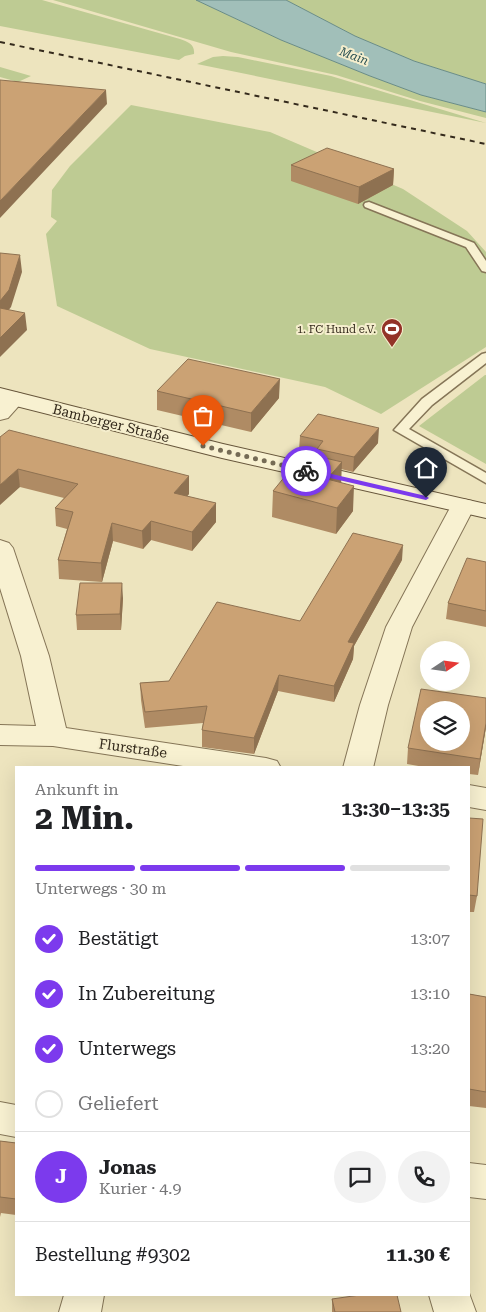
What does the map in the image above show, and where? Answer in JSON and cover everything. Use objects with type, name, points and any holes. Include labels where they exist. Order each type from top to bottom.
[{"type":"street","name":"Bamberger Straße","points":[[5,402],[474,509]]},
{"type":"street","points":[[359,766],[374,705],[399,627],[474,509]]},
{"type":"street","points":[[0,548],[7,596],[35,656],[53,736]]},
{"type":"street","name":"Flurstraße","points":[[0,735],[53,736],[253,766]]},
{"type":"street","points":[[470,796],[486,798]]},
{"type":"street","points":[[0,1118],[15,1120]]},
{"type":"street","points":[[470,1180],[486,1182]]},
{"type":"street","points":[[80,1312],[84,1296]]},
{"type":"street","points":[[449,1296],[455,1312]]},
{"type":"lane","points":[[369,205],[470,245],[486,269]]},
{"type":"lane","points":[[486,357],[427,402],[401,430],[486,479]]},
{"type":"green space","points":[[0,0],[42,0],[180,39],[192,46],[194,54],[179,60],[0,26]]},
{"type":"green space","points":[[53,0],[196,0],[281,40],[370,76],[421,95],[486,112],[486,118],[420,101],[336,75],[231,52]]},
{"type":"green space","points":[[286,0],[486,0],[486,84],[414,61],[355,36]]},
{"type":"green space","points":[[213,57],[238,57],[331,76],[486,123],[197,64]]},
{"type":"green space","points":[[0,67],[31,76],[18,82],[0,77]]},
{"type":"green space","points":[[131,105],[270,132],[403,189],[467,231],[486,252],[486,347],[381,414],[325,387],[150,349],[57,306],[46,234],[57,221],[51,217],[52,190],[70,166]]},
{"type":"green space","points":[[486,375],[486,464],[419,426]]},
{"type":"water","name":"Main","points":[[196,0],[286,0],[355,36],[414,61],[486,84],[486,112],[421,95],[370,76],[281,40]]},
{"type":"building","points":[[0,80],[106,90],[0,201]]},
{"type":"building","points":[[327,148],[394,169],[359,187],[291,165]]},
{"type":"building","points":[[0,253],[20,255],[9,290],[0,301]]},
{"type":"building","points":[[0,308],[25,313],[0,338]]},
{"type":"building","points":[[188,359],[280,379],[251,413],[157,391]]},
{"type":"building","points":[[318,414],[379,428],[354,457],[317,449],[323,441],[300,436]]},
{"type":"building","points":[[9,430],[189,476],[174,493],[216,503],[192,532],[151,521],[142,531],[112,523],[101,563],[58,560],[73,512],[55,508],[78,484],[18,469],[0,485],[0,437]]},
{"type":"building","points":[[304,453],[342,462],[327,479],[354,486],[337,508],[273,491]]},
{"type":"building","points":[[353,533],[403,545],[348,642],[354,643],[334,686],[279,675],[254,738],[202,730],[207,706],[145,712],[140,683],[169,681],[217,602],[300,621]]},
{"type":"building","points":[[467,558],[486,562],[486,611],[448,603]]},
{"type":"building","points":[[80,583],[122,583],[120,614],[76,615]]},
{"type":"building","points":[[421,691],[435,691],[486,698],[486,723],[480,759],[428,751],[470,751],[470,701],[420,701],[420,750],[408,748]]},
{"type":"building","points":[[470,818],[483,819],[477,896],[470,895]]},
{"type":"building","points":[[470,994],[486,997],[486,1092],[470,1089]]},
{"type":"building","points":[[0,1141],[15,1143],[15,1199],[0,1197]]},
{"type":"building","points":[[353,1296],[397,1296],[401,1312],[335,1312],[332,1299]]},
{"type":"railway","points":[[0,42],[486,144]]},
{"type":"way so far","points":[[203,446],[306,471]]},
{"type":"place","name":"1. FC Hund e.V.","points":[[392,348]]},
{"type":"route","points":[[306,471],[426,498]]}]
